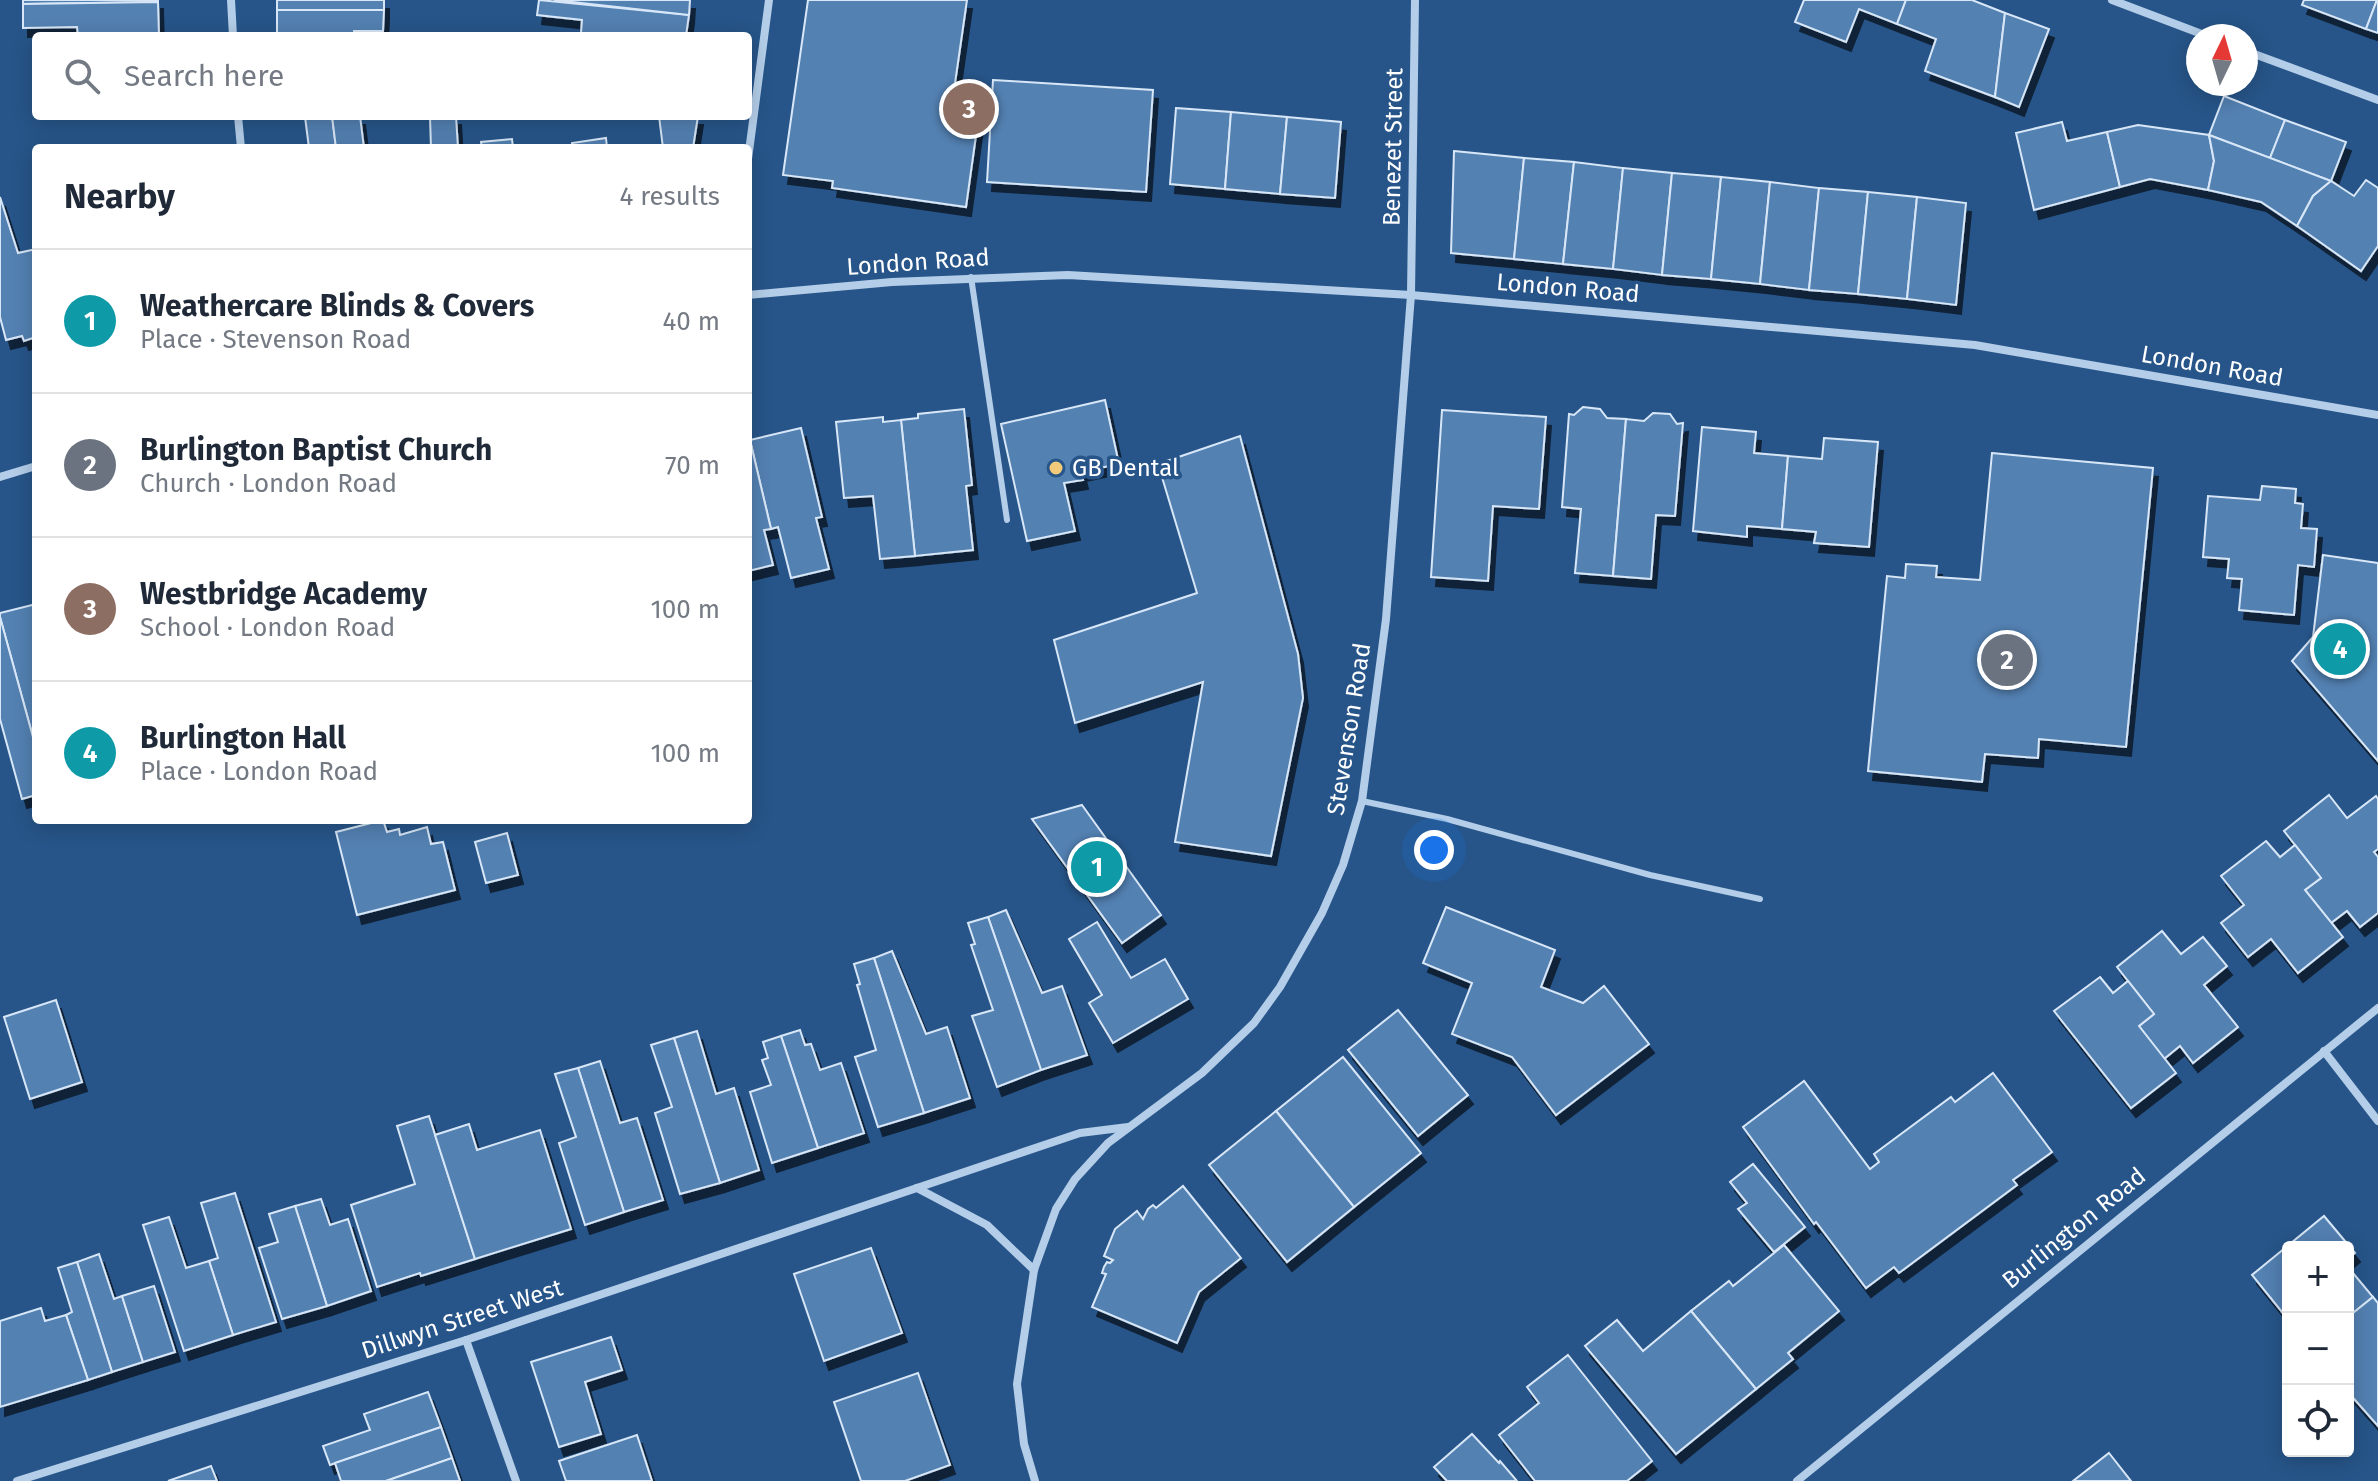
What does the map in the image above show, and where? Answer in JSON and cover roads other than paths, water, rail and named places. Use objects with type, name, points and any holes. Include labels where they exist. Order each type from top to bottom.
[{"type":"street","points":[[231,0],[233,32]]},
{"type":"street","points":[[750,144],[769,0]]},
{"type":"street","name":"Benezet Street","points":[[1411,295],[1415,0]]},
{"type":"street","points":[[2112,0],[2186,28]]},
{"type":"street","points":[[2258,55],[2378,100]]},
{"type":"street","points":[[238,120],[241,144]]},
{"type":"street","name":"London Road","points":[[752,295],[971,277],[1068,275],[1411,295],[1975,345],[2378,415]]},
{"type":"street","name":"Stevenson Road","points":[[1035,1481],[1024,1444],[1017,1384],[1034,1270],[1056,1209],[1075,1179],[1108,1143],[1230,1048],[1254,1023],[1280,987],[1322,913],[1343,865],[1362,801],[1386,619],[1411,295]]},
{"type":"street","points":[[0,477],[32,467]]},
{"type":"street","name":"Burlington Road","points":[[1797,1481],[2378,1008]]},
{"type":"street","points":[[2324,1051],[2378,1121]]},
{"type":"street","name":"Dillwyn Street West","points":[[17,1481],[37,1478],[466,1340],[1080,1133],[1130,1127]]},
{"type":"street","points":[[917,1188],[987,1225],[1034,1270]]},
{"type":"street","points":[[466,1340],[516,1481]]},
{"type":"lane","points":[[971,277],[1007,520]]},
{"type":"lane","points":[[1362,801],[1447,819],[1650,875],[1760,899]]},
{"type":"place","name":"Westbridge Academy","points":[[969,109]]},
{"type":"place","name":"GB Dental","points":[[1056,468]]},
{"type":"place","name":"Burlington Hall","points":[[2340,649]]},
{"type":"place","name":"Burlington Baptist Church","points":[[2007,660]]},
{"type":"place","name":"Weathercare Blinds & Covers","points":[[1097,867]]}]
